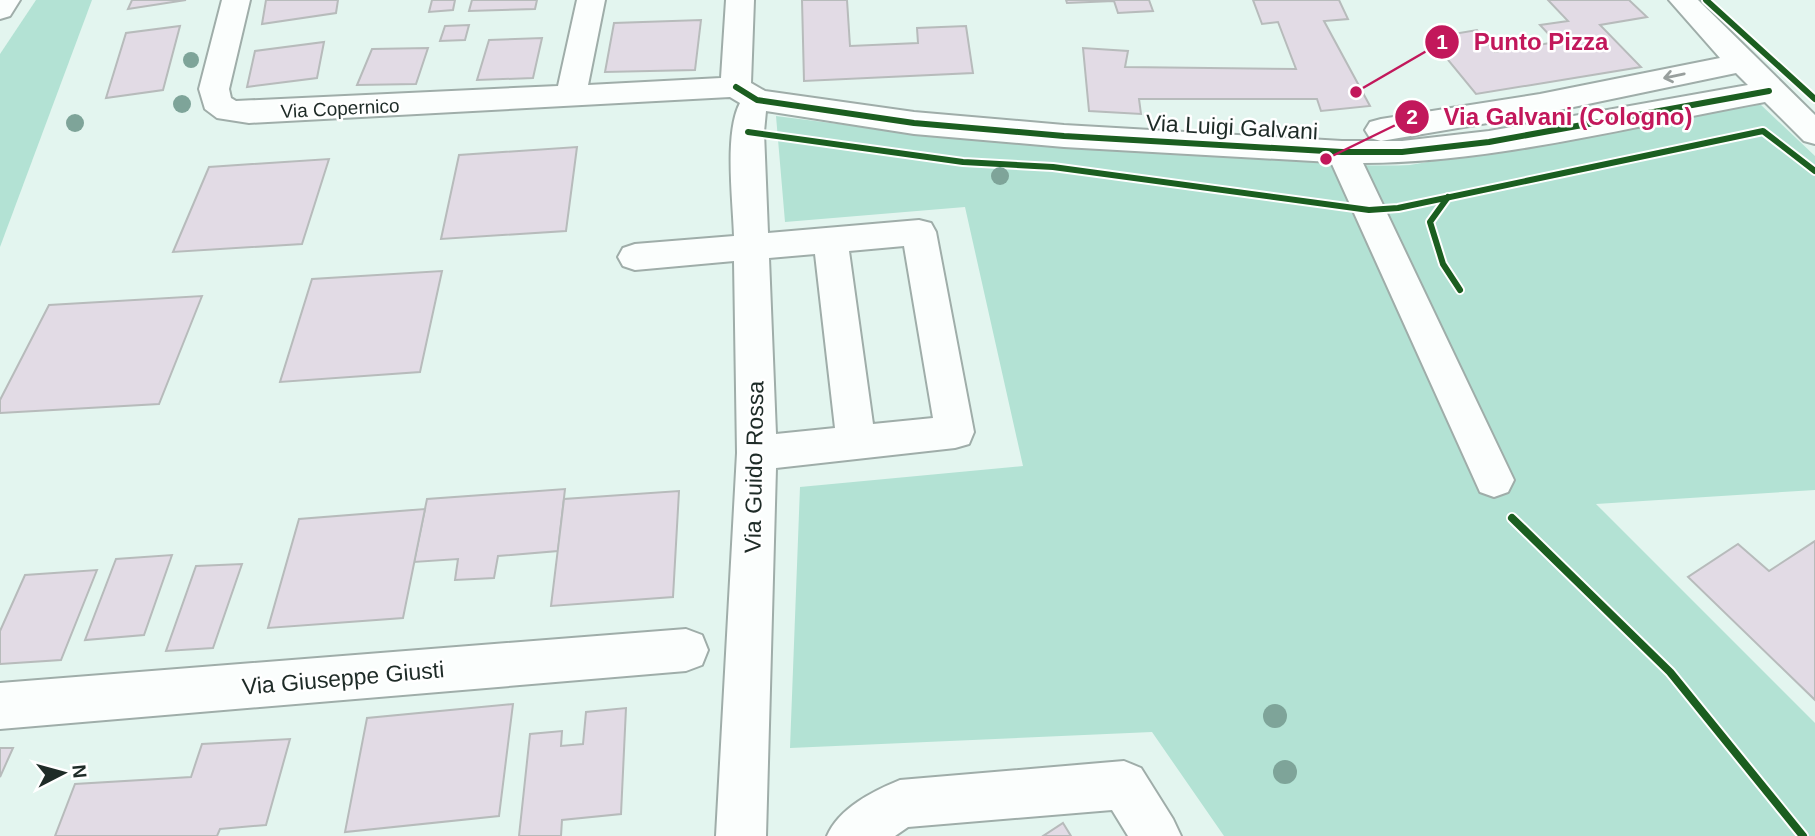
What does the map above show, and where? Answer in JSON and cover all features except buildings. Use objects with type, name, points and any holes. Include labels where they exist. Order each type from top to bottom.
[{"type":"street","points":[[0,10],[6,0]]},
{"type":"street","name":"Via Copernico","points":[[236,0],[214,89],[216,102],[228,111],[249,113],[571,96],[746,93]]},
{"type":"street","points":[[571,96],[591,0]]},
{"type":"street","name":"Via Guido Rossa","points":[[740,0],[746,93],[750,113],[748,132],[757,453],[741,836]]},
{"type":"street","points":[[1672,0],[1690,9],[1769,91],[1815,133]]},
{"type":"street","name":"Via Luigi Galvani","points":[[1149,141],[1387,129],[1540,104],[1741,63]]},
{"type":"street","name":"Via Luigi Galvani","points":[[746,93],[914,123],[1149,141],[1342,152],[1402,152],[1478,144],[1769,91]]},
{"type":"street","points":[[1342,152],[1494,480]]},
{"type":"street","points":[[635,257],[919,232],[955,432],[757,453]]},
{"type":"street","points":[[831,241],[856,443]]},
{"type":"street","name":"Via Giuseppe Giusti","points":[[0,706],[686,650]]},
{"type":"street","points":[[852,836],[900,804],[1124,785],[1156,836]]},
{"type":"green space","points":[[36,0],[92,0],[0,247],[0,54]]},
{"type":"green space","points":[[1760,104],[1815,156],[1815,490],[1596,504],[1815,723],[1815,836],[1224,836],[1152,732],[790,748],[800,487],[1023,466],[965,207],[785,222],[776,116],[1008,141],[1389,166],[1410,165]]},
{"type":"cycle path","points":[[1706,0],[1815,99]]},
{"type":"cycle path","points":[[736,87],[757,100],[914,123],[1064,136],[1342,152],[1402,152],[1489,142],[1769,91]]},
{"type":"cycle path","points":[[748,132],[963,162],[1053,167],[1369,210],[1398,208],[1763,131],[1815,171]]},
{"type":"cycle path","points":[[1448,197],[1430,222],[1443,264],[1460,290]]},
{"type":"cycle path","points":[[1512,518],[1670,672],[1803,836]]},
{"type":"place","name":"Punto Pizza","points":[[1356,92]]},
{"type":"place","name":"Via Galvani (Cologno)","points":[[1326,159]]}]
